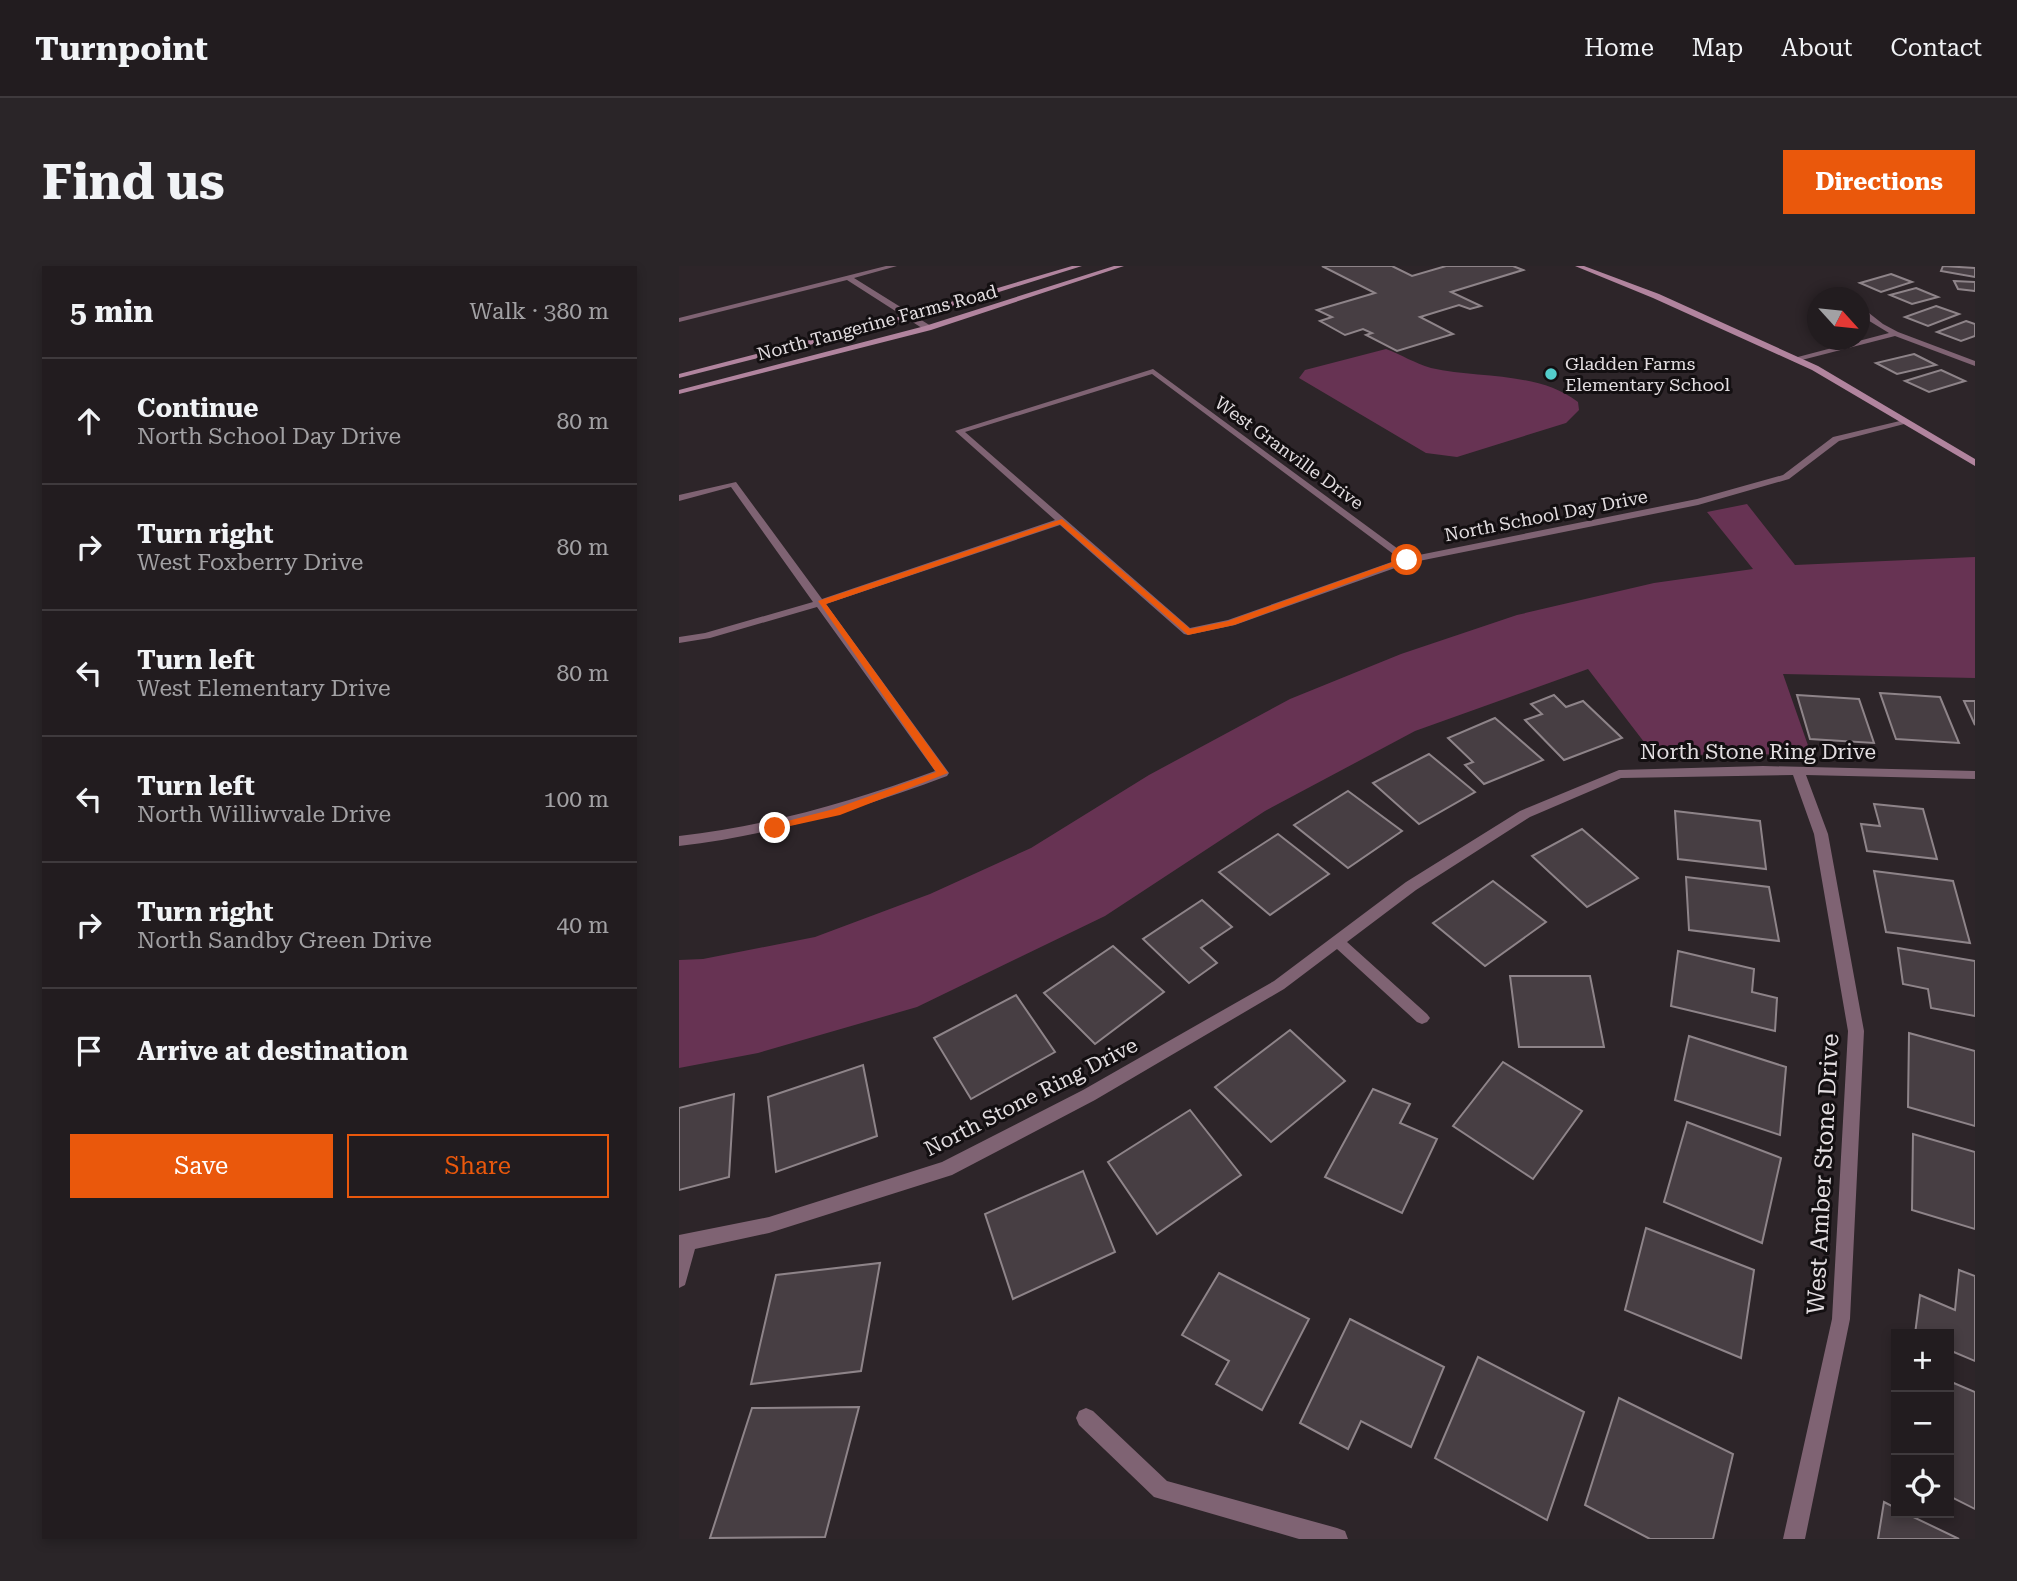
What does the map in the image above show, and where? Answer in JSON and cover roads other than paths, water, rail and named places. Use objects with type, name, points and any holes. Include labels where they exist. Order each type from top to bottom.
[{"type":"main road","name":"North Tangerine Farms Road","points":[[679,376],[913,316],[1079,266]]},
{"type":"main road","name":"North Tangerine Farms Road","points":[[679,392],[928,328],[1121,266]]},
{"type":"main road","points":[[1578,266],[1656,296],[1797,360],[1975,463]]},
{"type":"street","points":[[679,320],[894,266]]},
{"type":"street","points":[[849,278],[913,316],[928,328]]},
{"type":"street","points":[[1870,318],[1896,334],[1975,364]]},
{"type":"street","points":[[1797,360],[1896,334]]},
{"type":"street","name":"West Granville Drive","points":[[1062,521],[959,432],[1153,372],[1407,560]]},
{"type":"street","name":"North School Day Drive","points":[[1062,521],[1188,632],[1231,623],[1407,560],[1698,502],[1786,477],[1836,439],[1904,423]]},
{"type":"street","points":[[679,498],[733,484],[943,773],[836,812],[775,828],[719,838],[679,841]]},
{"type":"street","points":[[679,640],[706,636],[821,603],[1062,521]]},
{"type":"street","name":"North Stone Ring Drive","points":[[683,1244],[769,1224],[946,1169],[1089,1095],[1267,992],[1411,886],[1525,814],[1619,774],[1798,771],[1975,775]]},
{"type":"street","name":"West Amber Stone Drive","points":[[1794,1539],[1841,1319],[1856,1031],[1821,834],[1798,771]]},
{"type":"street","points":[[1337,942],[1422,1018]]},
{"type":"street","points":[[679,1279],[683,1244]]},
{"type":"street","points":[[1086,1418],[1161,1490],[1337,1539]]},
{"type":"place","name":"Gladden Farms Elementary School","points":[[1551,374]]}]
